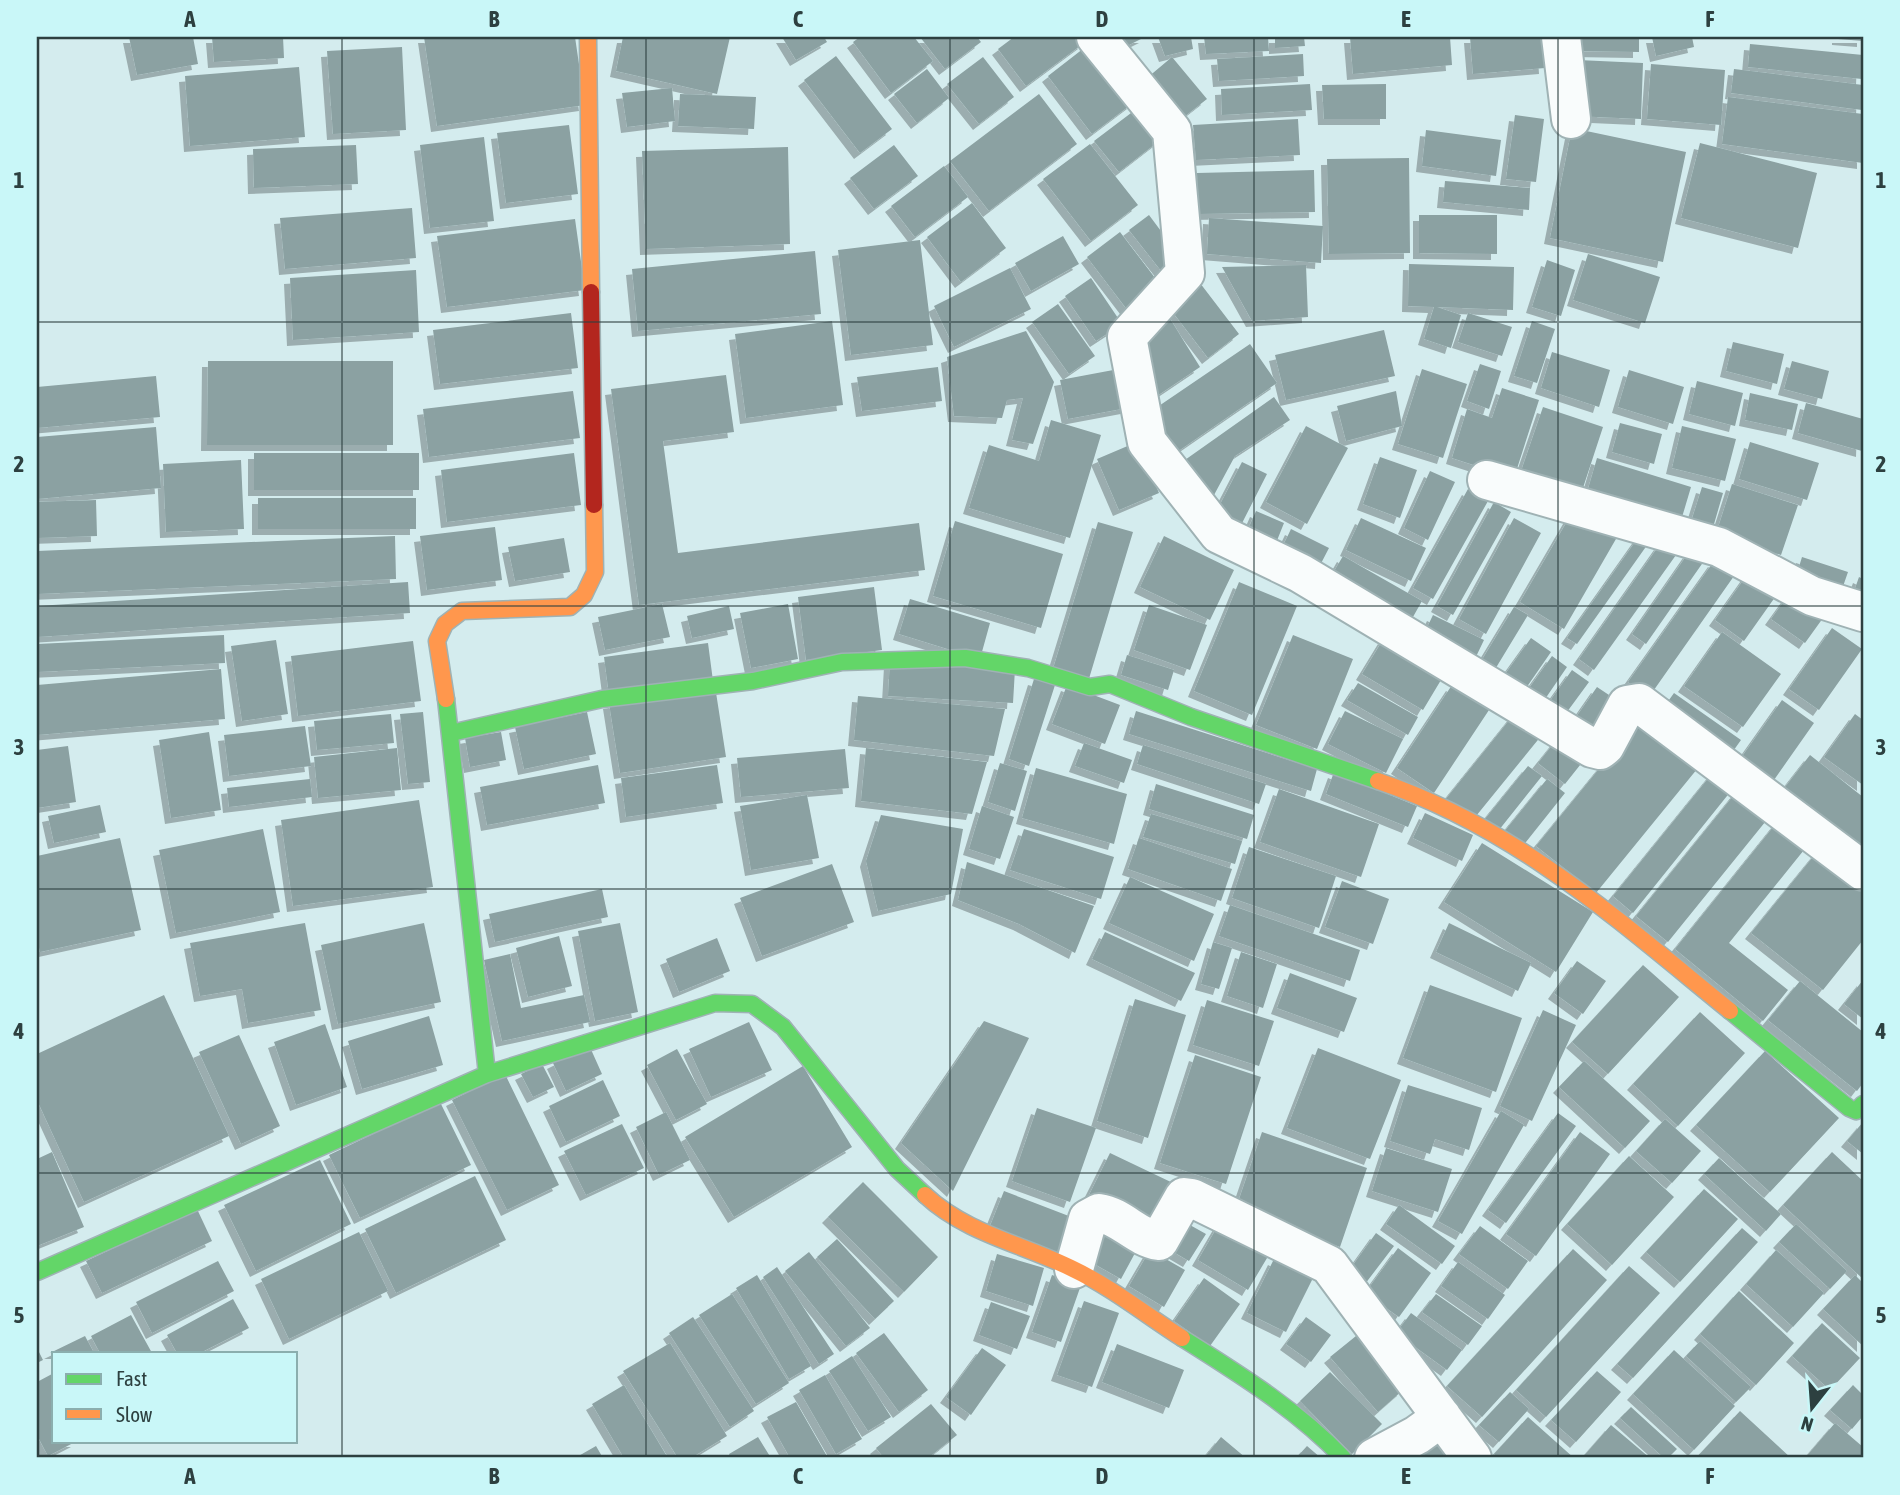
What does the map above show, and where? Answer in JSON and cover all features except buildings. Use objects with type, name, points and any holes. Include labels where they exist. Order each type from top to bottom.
[{"type":"street","points":[[487,1074],[451,733],[437,641],[445,624],[462,611],[570,607],[584,595],[595,572],[588,37]]},
{"type":"street","points":[[1097,37],[1172,131],[1185,273],[1127,337],[1147,442],[1219,534],[1300,573],[1592,748],[1600,750],[1605,746],[1627,705],[1639,703],[1863,871]]},
{"type":"street","points":[[1562,37],[1571,120]]},
{"type":"street","points":[[1487,480],[1719,547],[1812,596],[1863,612]]},
{"type":"street","points":[[451,733],[508,718],[602,699],[753,681],[842,662],[965,658],[1028,668],[1090,687],[1111,684],[1191,718],[1408,791],[1504,838],[1590,898],[1849,1108],[1856,1111],[1863,1104]]},
{"type":"street","points":[[37,1272],[487,1074],[715,1003],[752,1004],[783,1027],[897,1169],[941,1210],[984,1233],[1074,1269],[1255,1384],[1318,1432],[1343,1458]]},
{"type":"street","points":[[1074,1269],[1088,1219],[1099,1213],[1109,1214],[1151,1240],[1159,1241],[1177,1205],[1184,1197],[1192,1198],[1329,1265],[1472,1458]]},
{"type":"street","points":[[1374,1458],[1417,1435],[1442,1417]]},
{"type":"traffic: fast","points":[[451,733],[602,699],[753,681],[842,662],[965,658],[1028,668],[1090,687],[1110,684],[1191,717],[1378,781]]},
{"type":"traffic: fast","points":[[37,1272],[487,1074],[446,699]]},
{"type":"traffic: fast","points":[[487,1074],[715,1003],[752,1004],[783,1027],[897,1169],[925,1195]]},
{"type":"traffic: fast","points":[[1730,1011],[1849,1108],[1856,1111],[1863,1104]]},
{"type":"traffic: fast","points":[[1182,1338],[1286,1408],[1343,1458]]},
{"type":"traffic: slow","points":[[588,37],[591,292]]},
{"type":"traffic: slow","points":[[446,699],[437,641],[445,624],[462,611],[570,607],[584,595],[595,572],[594,505]]},
{"type":"traffic: slow","points":[[1378,781],[1476,824],[1521,851],[1606,911],[1730,1011]]},
{"type":"traffic: slow","points":[[925,1195],[959,1220],[1087,1276],[1182,1338]]},
{"type":"traffic: jam","points":[[591,292],[594,505]]}]
